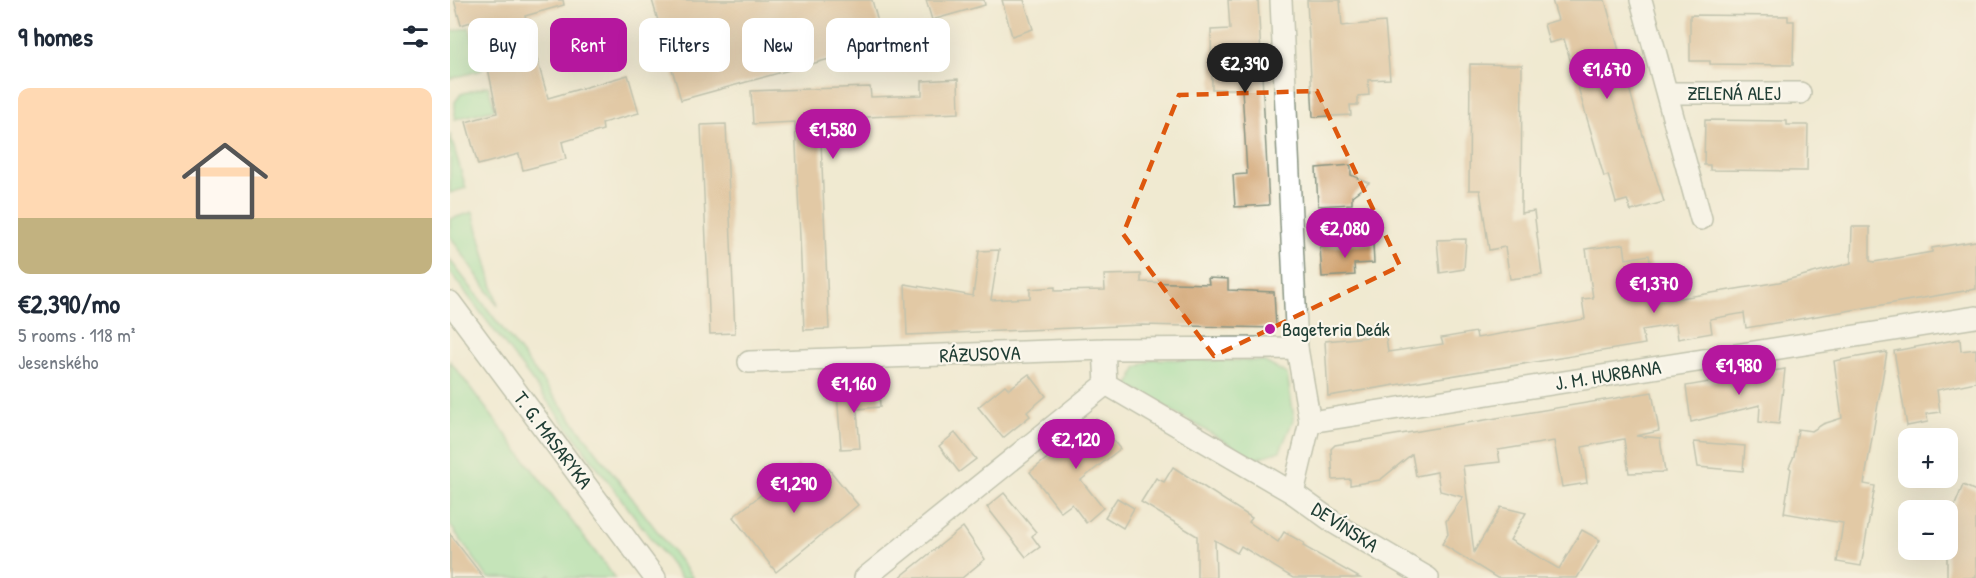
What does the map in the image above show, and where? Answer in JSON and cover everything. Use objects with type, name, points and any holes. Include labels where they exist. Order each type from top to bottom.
[{"type":"street","points":[[1281,0],[1297,348],[1310,422],[1293,493]]},
{"type":"street","name":"ZELENÁ ALEJ","points":[[1641,0],[1701,219]]},
{"type":"street","name":"ZELENÁ ALEJ","points":[[1668,93],[1800,93]]},
{"type":"street","name":"T. G. MASARYKA","points":[[450,302],[655,578]]},
{"type":"street","name":"J. M. HURBANA","points":[[1310,422],[1976,317]]},
{"type":"street","name":"RÁZUSOVA","points":[[749,362],[1104,349],[1297,348]]},
{"type":"street","points":[[865,578],[1106,384],[1104,349]]},
{"type":"street","name":"DEVÍNSKA","points":[[1106,384],[1293,493],[1336,524],[1428,578]]},
{"type":"highlighted area","points":[[1317,91],[1400,266],[1214,356],[1123,234],[1179,95]]},
{"type":"green space","points":[[468,27],[468,72],[475,72],[450,79],[450,32]]},
{"type":"green space","points":[[488,86],[495,109],[455,119],[455,102],[461,94]]},
{"type":"green space","points":[[450,134],[466,188],[450,193]]},
{"type":"green space","points":[[473,212],[498,306],[450,236],[450,219]]},
{"type":"green space","points":[[450,260],[693,578],[681,578],[450,272]]},
{"type":"green space","points":[[1153,359],[1263,361],[1287,374],[1294,418],[1280,451],[1255,459],[1129,386],[1136,368]]},
{"type":"green space","points":[[450,361],[615,578],[552,578],[550,575],[545,578],[488,578],[450,525]]},
{"type":"building","points":[[454,0],[563,0],[564,5],[525,16],[526,18],[468,18],[468,23],[461,25]]},
{"type":"building","points":[[652,0],[872,0],[877,18],[826,18],[826,60],[814,63],[814,18],[742,18],[742,72],[782,72],[681,100],[673,72],[730,72],[730,18],[657,18]]},
{"type":"building","points":[[926,0],[984,0],[985,5],[939,18],[931,18]]},
{"type":"building","points":[[1002,0],[1024,0],[1033,29],[1012,36]]},
{"type":"building","points":[[1228,0],[1258,0],[1269,205],[1235,207],[1233,175],[1247,174],[1242,89],[1212,89],[1211,30],[1230,29]]},
{"type":"building","points":[[1307,0],[1340,0],[1342,26],[1385,22],[1390,79],[1368,80],[1369,95],[1358,96],[1358,105],[1350,105],[1351,115],[1313,117]]},
{"type":"building","points":[[1552,0],[1605,0],[1636,113],[1664,202],[1631,211],[1627,200],[1616,203],[1608,175],[1604,177],[1564,39],[1549,43],[1544,24],[1558,20]]},
{"type":"building","points":[[1690,15],[1788,16],[1788,21],[1794,21],[1793,65],[1710,64],[1710,61],[1690,61]]},
{"type":"building","points":[[538,62],[548,98],[628,75],[639,113],[602,123],[603,130],[562,142],[566,159],[523,170],[519,154],[478,165],[466,122],[497,113],[489,72],[538,72]]},
{"type":"building","points":[[1470,64],[1522,65],[1521,213],[1534,211],[1542,275],[1510,279],[1505,247],[1489,250],[1480,190],[1469,190]]},
{"type":"building","points":[[958,79],[959,113],[820,119],[829,329],[804,330],[795,122],[753,124],[751,91],[870,87],[871,97],[922,95],[922,81]]},
{"type":"building","points":[[1705,120],[1787,121],[1787,125],[1808,125],[1807,171],[1710,170],[1710,165],[1704,165]]},
{"type":"building","points":[[726,124],[735,333],[710,334],[701,125]]},
{"type":"building","points":[[1351,165],[1351,175],[1369,183],[1352,196],[1352,204],[1318,206],[1316,168]]},
{"type":"building","points":[[1852,227],[1870,227],[1870,261],[1874,262],[1932,252],[1932,248],[1976,241],[1976,289],[1746,328],[1744,313],[1710,319],[1712,333],[1678,339],[1676,324],[1642,330],[1645,344],[1328,396],[1325,341],[1367,337],[1365,327],[1384,324],[1388,352],[1443,344],[1441,338],[1476,332],[1477,338],[1585,319],[1582,299],[1593,298],[1586,249],[1624,244],[1626,259],[1649,255],[1657,302],[1779,282],[1851,263]]},
{"type":"building","points":[[1466,239],[1464,269],[1440,273],[1437,240]]},
{"type":"building","points":[[1373,244],[1374,263],[1354,264],[1355,275],[1322,277],[1320,247]]},
{"type":"building","points":[[999,250],[991,300],[1030,298],[1030,289],[1055,287],[1055,291],[1105,290],[1104,275],[1141,274],[1141,282],[1209,284],[1208,278],[1228,279],[1228,290],[1274,292],[1276,328],[1142,325],[907,335],[905,284],[973,296],[979,251]]},
{"type":"building","points":[[1960,339],[1961,351],[1976,349],[1976,382],[1937,390],[1940,412],[1926,414],[1928,422],[1907,426],[1894,351]]},
{"type":"building","points":[[1887,352],[1864,484],[1875,486],[1861,566],[1837,562],[1843,523],[1784,513],[1791,469],[1789,467],[1794,456],[1798,429],[1812,431],[1823,424],[1842,418],[1834,361]]},
{"type":"building","points":[[1785,369],[1779,424],[1759,422],[1760,405],[1691,422],[1686,386]]},
{"type":"building","points":[[1029,374],[1046,396],[1027,412],[1030,416],[1003,438],[978,407],[1005,385],[1009,389]]},
{"type":"building","points":[[879,389],[880,407],[857,409],[860,448],[841,449],[837,391]]},
{"type":"building","points":[[1652,392],[1659,431],[1636,436],[1660,438],[1665,472],[1629,473],[1624,439],[1582,447],[1587,483],[1562,487],[1554,441],[1498,450],[1500,462],[1463,466],[1474,552],[1501,507],[1526,513],[1510,540],[1559,569],[1582,530],[1600,540],[1577,578],[1497,578],[1442,544],[1448,534],[1446,521],[1463,497],[1440,491],[1437,472],[1416,476],[1412,454],[1380,480],[1350,485],[1350,479],[1333,480],[1331,449],[1335,445]]},
{"type":"building","points":[[1096,419],[1120,449],[1081,480],[1103,508],[1086,523],[1072,504],[1061,512],[1030,472]]},
{"type":"building","points":[[955,433],[976,459],[959,472],[939,446]]},
{"type":"building","points":[[1694,442],[1745,446],[1743,471],[1698,467]]},
{"type":"building","points":[[798,465],[811,481],[828,468],[858,505],[776,572],[733,517]]},
{"type":"building","points":[[1173,467],[1252,518],[1249,522],[1278,542],[1284,532],[1304,543],[1303,546],[1360,578],[1293,578],[1241,546],[1237,553],[1215,540],[1216,578],[1197,578],[1197,536],[1141,502],[1156,478],[1164,482]]},
{"type":"building","points":[[1963,485],[1976,491],[1976,578],[1947,578],[1947,560],[1958,560],[1957,500]]},
{"type":"building","points":[[1004,493],[1036,532],[1032,536],[1040,547],[1026,557],[987,507]]},
{"type":"building","points":[[1117,498],[1134,508],[1123,528],[1105,517]]},
{"type":"building","points":[[963,527],[985,559],[962,578],[899,578]]},
{"type":"building","points":[[450,534],[484,578],[450,578]]},
{"type":"place","name":"Bageteria Deák","points":[[1270,329]]}]
